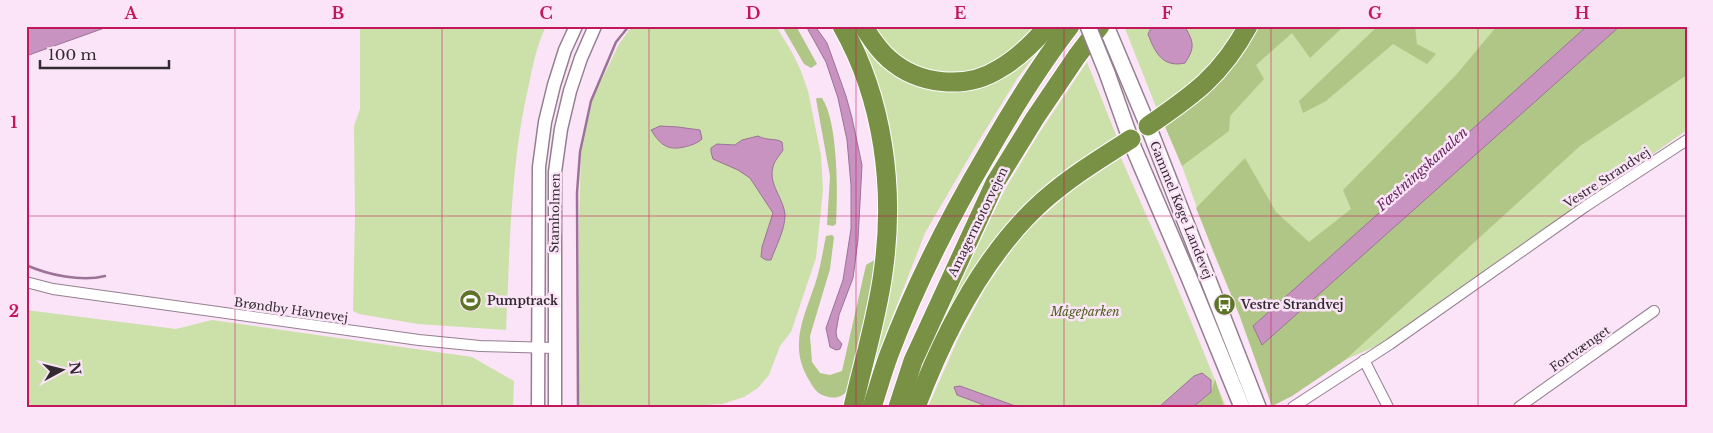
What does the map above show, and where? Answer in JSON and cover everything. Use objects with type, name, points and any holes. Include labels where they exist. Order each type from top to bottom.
[{"type":"highway","points":[[842,26],[862,68],[873,102],[885,162],[888,205],[883,275],[853,407]]},
{"type":"highway","points":[[863,26],[876,47],[889,60],[905,71],[923,78],[942,82],[961,82],[980,78],[1014,60],[1048,26]]},
{"type":"highway","name":"Amagermotorvejen","points":[[872,407],[890,353],[921,278],[961,198],[1011,112],[1070,26]]},
{"type":"highway","name":"Amagermotorvejen","points":[[898,407],[913,361],[995,183],[1036,118],[1100,26]]},
{"type":"highway","points":[[1148,126],[1190,97],[1216,73],[1237,47],[1248,26]]},
{"type":"highway","points":[[916,407],[928,375],[962,305],[994,258],[1022,223],[1065,182],[1131,139]]},
{"type":"main road","name":"Gammel Køge Landevej","points":[[1088,26],[1131,139],[1242,407]]},
{"type":"main road","name":"Gammel Køge Landevej","points":[[1106,26],[1148,126],[1258,407]]},
{"type":"main road","name":"Gammel Køge Landevej","points":[[1131,139],[1148,126]]},
{"type":"street","name":"Stamholmen","points":[[538,407],[539,168],[545,122],[554,85],[565,50],[576,26]]},
{"type":"street","name":"Stamholmen","points":[[555,407],[556,172],[560,129],[580,58],[595,26]]},
{"type":"street","name":"Vestre Strandvej","points":[[1293,407],[1390,344],[1586,206],[1687,140]]},
{"type":"street","name":"Brøndby Havnevej","points":[[26,282],[52,289],[420,340],[480,346],[554,348]]},
{"type":"street","name":"Fortvænget","points":[[1519,407],[1654,311]]},
{"type":"street","points":[[1364,360],[1388,407]]},
{"type":"green space","points":[[360,26],[546,26],[534,62],[518,145],[510,237],[506,330],[418,324],[359,314],[353,311],[354,126],[360,109]]},
{"type":"green space","points":[[632,26],[776,26],[793,54],[808,91],[821,155],[823,190],[816,258],[791,332],[780,346],[769,375],[758,388],[744,397],[722,404],[675,407],[579,407],[581,154],[593,98],[619,44]]},
{"type":"green space","points":[[782,26],[796,26],[817,64],[811,68],[804,64]]},
{"type":"green space","points":[[849,26],[856,26],[940,87],[1041,47],[1017,79],[925,233],[869,377],[894,216]]},
{"type":"green space","points":[[869,26],[1037,26],[1010,54],[990,66],[946,77],[899,61]]},
{"type":"green space","points":[[1124,26],[1240,26],[1199,82],[1158,112]]},
{"type":"green space","points":[[1257,26],[1687,26],[1687,130],[1387,341],[1345,360],[1292,396],[1272,406],[1239,314],[1164,124]]},
{"type":"green space","points":[[1257,26],[1344,26],[1310,58],[1292,33],[1256,65],[1264,79],[1230,116],[1229,131],[1182,166],[1164,124]]},
{"type":"green space","points":[[1378,26],[1415,26],[1417,44],[1436,54],[1427,64],[1393,44],[1326,101],[1303,113],[1299,101]]},
{"type":"green space","points":[[1497,26],[1587,26],[1253,326],[1262,344],[1620,26],[1687,26],[1687,75],[1580,146],[1345,360],[1292,396],[1272,406],[1239,314],[1196,208],[1245,158],[1276,212],[1309,242],[1351,209],[1343,190],[1456,75]]},
{"type":"green space","points":[[1087,62],[1118,140],[1032,206],[909,407],[938,329],[1007,186],[1038,135]]},
{"type":"green space","points":[[817,98],[822,98],[827,109],[834,140],[837,195],[836,224],[833,226],[827,225],[830,176]]},
{"type":"green space","name":"Mågeparken","points":[[1121,158],[1164,255],[1226,407],[928,407],[958,339],[986,287],[1023,234],[1072,190]]},
{"type":"green space","points":[[832,235],[834,237],[830,269],[810,336],[812,362],[820,373],[830,375],[842,371],[866,265],[876,259],[871,298],[848,390],[843,395],[835,398],[817,392],[803,367],[799,354],[801,329],[818,273],[826,236]]},
{"type":"green space","points":[[26,310],[176,329],[212,320],[472,357],[514,381],[513,407],[26,407]]},
{"type":"green space","points":[[1215,379],[1224,407],[1193,407],[1211,392]]},
{"type":"shaded area","points":[[26,26],[110,26],[26,56]]},
{"type":"shaded area","points":[[806,26],[815,26],[827,43],[846,96],[862,165],[858,240],[853,278],[839,315],[836,332],[837,338],[842,344],[840,349],[836,350],[830,347],[826,328],[843,280],[851,229],[851,185],[847,140],[838,98],[826,62]]},
{"type":"shaded area","points":[[1152,26],[1185,27],[1192,41],[1192,49],[1185,63],[1177,64],[1165,61],[1157,53],[1148,34]]},
{"type":"shaded area","points":[[1587,26],[1620,26],[1262,345],[1253,326]]},
{"type":"shaded area","points":[[660,126],[700,130],[702,139],[684,147],[668,147],[661,143],[651,130]]},
{"type":"shaded area","points":[[758,136],[782,142],[783,150],[773,167],[772,173],[774,185],[784,209],[785,221],[771,260],[761,257],[762,247],[773,213],[750,178],[738,170],[713,159],[711,152],[711,148],[717,144],[735,145],[742,140]]},
{"type":"shaded area","points":[[1202,373],[1211,380],[1211,392],[1193,407],[1159,407],[1194,376]]},
{"type":"shaded area","points":[[960,386],[1018,407],[989,407],[957,395],[954,387]]},
{"type":"waterway","points":[[578,407],[577,193],[580,152],[591,101],[616,42],[629,26]]},
{"type":"waterway","points":[[26,265],[44,272],[76,278],[105,276]]},
{"type":"place","name":"Pumptrack","points":[[471,301]]},
{"type":"place","name":"Vestre Strandvej","points":[[1225,305]]},
{"type":"water label","name":"Fæstningskanalen","points":[[1422,169]]}]
